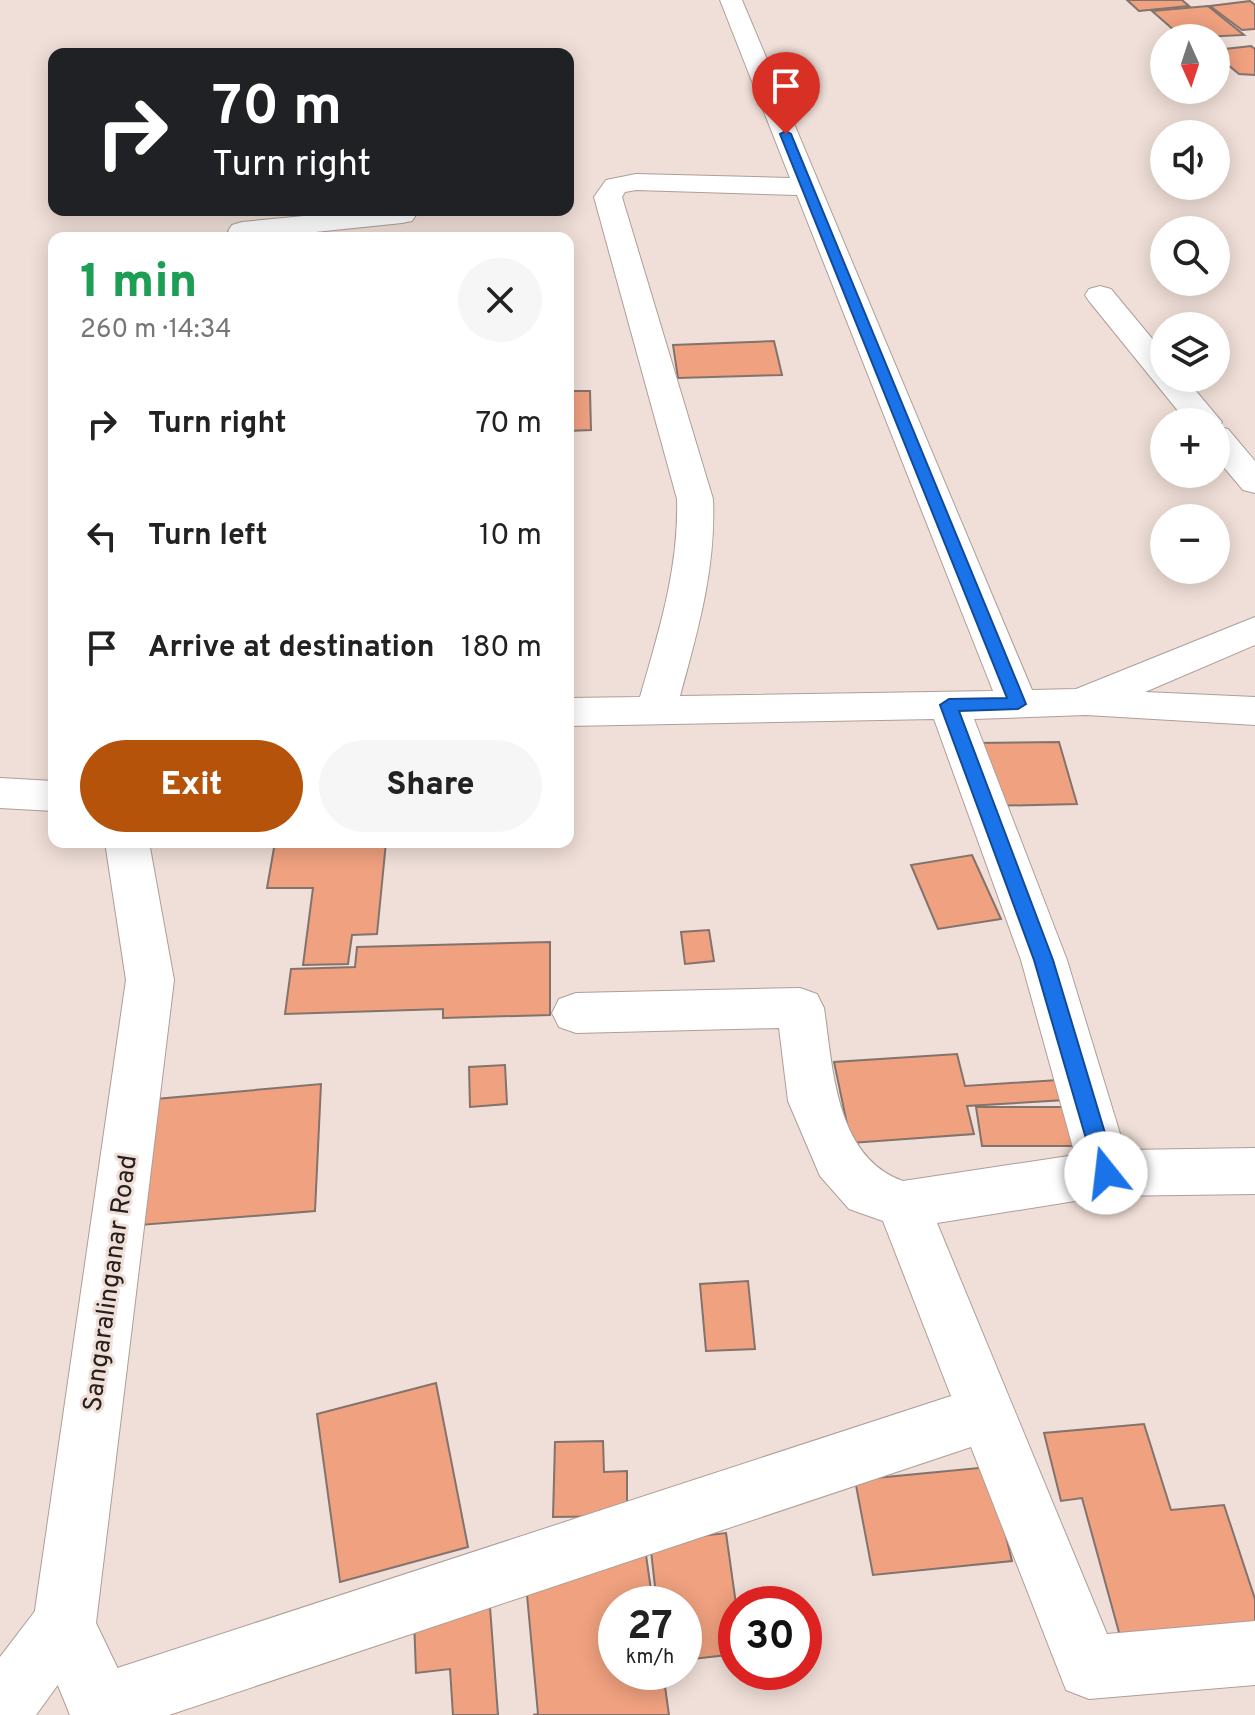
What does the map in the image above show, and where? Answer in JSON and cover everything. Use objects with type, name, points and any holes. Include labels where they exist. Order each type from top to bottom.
[{"type":"street","points":[[731,0],[1018,704]]},
{"type":"street","points":[[656,710],[693,575],[697,526],[695,499],[608,197],[616,186],[636,182],[808,187]]},
{"type":"street","points":[[243,226],[388,216]]},
{"type":"street","points":[[1100,295],[1150,356]]},
{"type":"street","points":[[1180,392],[1193,408]]},
{"type":"street","points":[[1230,453],[1255,483]]},
{"type":"street","points":[[1081,703],[1255,630]]},
{"type":"street","points":[[574,712],[1081,703],[1255,711]]},
{"type":"street","points":[[949,705],[1044,960],[1106,1173]]},
{"type":"street","points":[[0,793],[48,796]]},
{"type":"street","name":"Sangaralinganar Road","points":[[64,1624],[150,980],[128,848]]},
{"type":"street","points":[[576,1013],[800,1008],[813,1101],[838,1160],[867,1192],[903,1205],[1106,1173],[1255,1171]]},
{"type":"street","points":[[903,1205],[1089,1667],[1255,1653]]},
{"type":"street","points":[[0,1710],[64,1624],[103,1710],[986,1413]]},
{"type":"building","points":[[1127,0],[1182,0],[1189,6],[1139,11]]},
{"type":"building","points":[[1250,1],[1255,5],[1255,29],[1242,30],[1210,6]]},
{"type":"building","points":[[1208,6],[1244,35],[1230,36],[1230,24],[1167,24],[1152,11]]},
{"type":"building","points":[[1251,46],[1255,49],[1255,75],[1239,74],[1230,67],[1230,48]]},
{"type":"building","points":[[774,341],[782,375],[678,378],[673,345]]},
{"type":"building","points":[[574,391],[590,391],[591,430],[574,431]]},
{"type":"building","points":[[1059,742],[1077,804],[990,806],[975,743]]},
{"type":"building","points":[[274,848],[385,848],[377,934],[352,935],[348,964],[303,965],[313,888],[267,888]]},
{"type":"building","points":[[972,855],[1001,919],[938,929],[911,865]]},
{"type":"building","points":[[709,930],[714,961],[685,964],[681,932]]},
{"type":"building","points":[[550,942],[550,1015],[443,1018],[443,1009],[285,1014],[291,969],[355,967],[357,947]]},
{"type":"building","points":[[957,1054],[965,1086],[1058,1080],[1065,1100],[967,1106],[974,1134],[851,1143],[834,1062]]},
{"type":"building","points":[[505,1065],[507,1104],[470,1107],[469,1067]]},
{"type":"building","points":[[321,1084],[315,1211],[140,1225],[156,1099]]},
{"type":"building","points":[[976,1107],[1067,1107],[1076,1146],[982,1146]]},
{"type":"building","points":[[748,1281],[755,1349],[706,1351],[700,1284]]},
{"type":"building","points":[[436,1383],[468,1547],[340,1582],[317,1414]]},
{"type":"building","points":[[1144,1424],[1171,1510],[1224,1505],[1255,1599],[1255,1633],[1123,1647],[1082,1498],[1061,1501],[1044,1433]]},
{"type":"building","points":[[603,1441],[604,1472],[627,1471],[627,1516],[553,1517],[555,1442]]},
{"type":"building","points":[[989,1467],[1012,1561],[873,1575],[855,1480]]},
{"type":"building","points":[[726,1533],[733,1586],[718,1586],[718,1656],[702,1658],[702,1586],[655,1586],[650,1542]]},
{"type":"building","points":[[646,1555],[650,1586],[598,1586],[598,1690],[666,1690],[669,1715],[533,1715],[538,1714],[525,1573]]},
{"type":"building","points":[[490,1607],[498,1715],[453,1715],[450,1669],[416,1673],[414,1619]]},
{"type":"route","points":[[786,134],[1018,704],[949,705],[1044,960],[1106,1173]]}]
